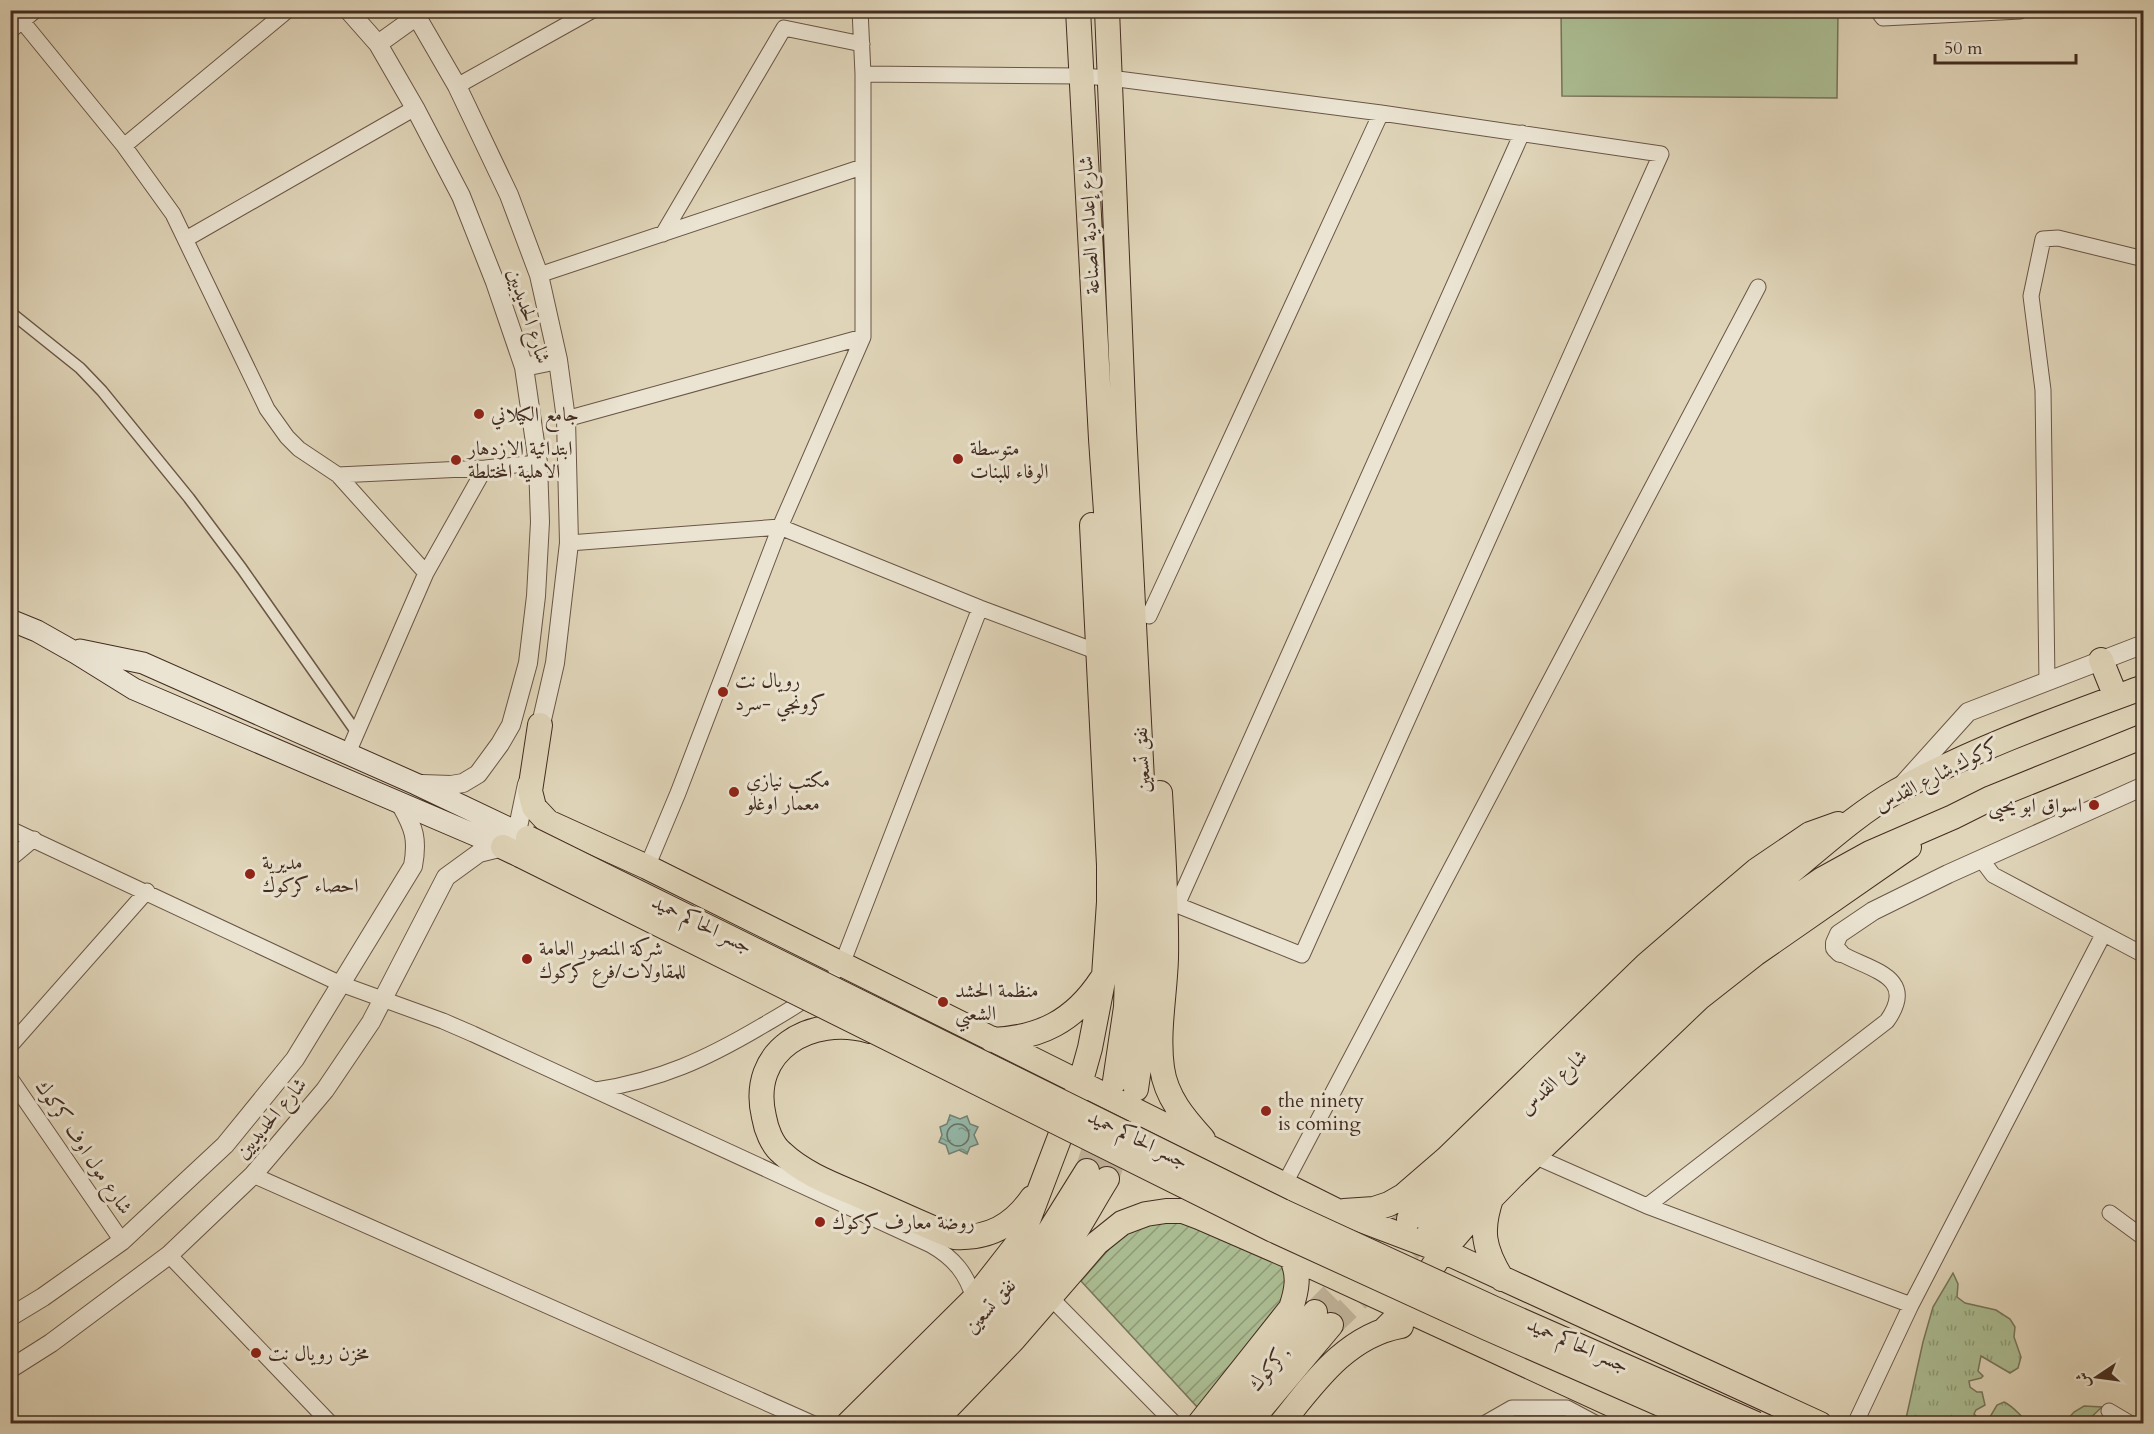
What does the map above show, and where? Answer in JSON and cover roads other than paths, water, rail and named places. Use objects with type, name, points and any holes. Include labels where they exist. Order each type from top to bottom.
[{"type":"main road","name":"شارع إعدادية الصناعة","points":[[1078,10],[1101,439]]},
{"type":"main road","name":"شارع إعدادية الصناعة","points":[[1107,10],[1124,430]]},
{"type":"main road","points":[[1124,430],[1144,531],[1172,905],[1161,1033],[1162,1069],[1170,1094],[1184,1118],[1215,1151]]},
{"type":"main road","name":"نفق تسعين","points":[[1101,439],[1124,775],[1129,906],[1125,1085],[1148,978],[1148,897],[1124,430]]},
{"type":"main road","points":[[848,1424],[974,1299],[1021,1239],[1080,1084],[1090,1048],[1104,976],[1109,902],[1092,528],[1096,469],[1101,439]]},
{"type":"main road","points":[[10,612],[37,632]]},
{"type":"main road","points":[[10,620],[56,642],[134,689],[401,805],[517,843]]},
{"type":"main road","points":[[56,642],[82,651],[142,663],[416,784],[517,843]]},
{"type":"main road","points":[[2101,660],[2116,698]]},
{"type":"main road","name":"كركوك,شارع القدس","points":[[1706,954],[1854,818],[1897,791],[1980,750],[2144,687]]},
{"type":"main road","points":[[540,725],[530,791],[534,807],[548,822],[647,867],[1337,1211],[1443,1251],[1820,1424]]},
{"type":"main road","name":"كركوك,شارع القدس","points":[[1706,954],[1759,923],[1821,880],[1870,853],[1991,798],[2144,736]]},
{"type":"main road","points":[[1385,1329],[1405,1309],[1443,1251],[1492,1196],[1699,998],[1755,954],[1953,817]]},
{"type":"main road","points":[[1337,1211],[1374,1209],[1403,1196],[1446,1158],[1646,965],[1757,870],[1810,834],[1854,818]]},
{"type":"main road","name":"جسر الحاكم حميد","points":[[517,843],[879,1034],[1273,1230],[1486,1328],[1706,1424]]},
{"type":"main road","name":"جسر الحاكم حميد","points":[[517,843],[1282,1211],[1756,1424]]},
{"type":"main road","points":[[1430,1230],[1654,1011],[1706,954]]},
{"type":"main road","name":"شارع القدس","points":[[1409,1219],[1628,1011],[1706,954]]},
{"type":"main road","points":[[992,1040],[1026,1036],[1057,1023],[1083,1003],[1104,976]]},
{"type":"main road","points":[[879,1034],[857,1027],[838,1026],[811,1031],[791,1040],[777,1053],[765,1074],[760,1101],[766,1129],[780,1152],[811,1174],[954,1238],[972,1238],[988,1234],[1007,1224],[1026,1207],[1044,1181]]},
{"type":"main road","name":"نفق تسعين","points":[[872,1424],[995,1304],[1097,1175],[1054,1264],[970,1361],[903,1424]]},
{"type":"main road","points":[[1492,1196],[1485,1217],[1484,1239],[1490,1260],[1502,1279]]},
{"type":"main road","points":[[932,1424],[1013,1340],[1097,1243],[1122,1223],[1146,1214],[1183,1211],[1291,1257],[1654,1424]]},
{"type":"main road","points":[[1199,1424],[1291,1308],[1297,1288],[1296,1267],[1291,1257]]},
{"type":"main road","name":"كركوك,","points":[[1224,1424],[1323,1319],[1248,1424]]},
{"type":"main road","points":[[1281,1424],[1336,1359],[1359,1341],[1385,1329],[1402,1326],[1443,1327]]},
{"type":"street","points":[[36,10],[16,26],[124,146],[173,214],[272,417],[299,449],[338,475],[426,573]]},
{"type":"street","points":[[124,146],[288,10]]},
{"type":"street","name":"شارع الحديديين","points":[[348,10],[378,44],[415,108],[461,196],[495,282],[524,367],[538,463],[540,522],[536,596],[528,663],[511,725],[488,762],[477,774],[463,783],[416,784]]},
{"type":"street","points":[[457,86],[593,10]]},
{"type":"street","points":[[647,867],[780,527],[863,338],[863,74],[860,10]]},
{"type":"street","points":[[1877,10],[1883,18],[2020,11]]},
{"type":"street","points":[[378,44],[415,13]]},
{"type":"street","name":"شارع الحديديين","points":[[10,1369],[51,1343],[169,1255],[253,1175],[325,1090],[371,1022],[446,877],[479,854],[517,843],[540,725],[555,663],[569,543],[566,419],[558,360],[539,276],[509,195],[457,86],[415,13]]},
{"type":"street","points":[[663,234],[784,28],[862,44]]},
{"type":"street","points":[[863,74],[1110,78],[1381,113],[1522,133],[1661,154],[1302,955],[1172,905],[1522,133]]},
{"type":"street","points":[[186,239],[415,108]]},
{"type":"street","points":[[1149,616],[1381,113]]},
{"type":"street","points":[[539,276],[862,167]]},
{"type":"street","points":[[2048,682],[2043,390],[2031,296],[2043,239],[2058,238],[2144,259]]},
{"type":"street","points":[[1284,1185],[1758,286]]},
{"type":"street","points":[[10,312],[80,368],[123,417],[242,569],[357,733]]},
{"type":"street","points":[[566,419],[863,338]]},
{"type":"street","points":[[524,367],[558,360]]},
{"type":"street","points":[[338,475],[485,468],[538,463]]},
{"type":"street","points":[[347,755],[426,573],[485,468]]},
{"type":"street","points":[[569,543],[780,527],[980,608],[1098,652]]},
{"type":"street","points":[[596,1090],[622,1086],[674,1071],[723,1049],[811,996],[842,964],[980,608]]},
{"type":"street","points":[[1897,791],[1968,712],[2144,644]]},
{"type":"street","points":[[1647,1206],[1887,1021],[1894,1011],[1897,999],[1892,979],[1840,953],[1835,948],[1839,934],[1873,911],[1948,873],[2141,789]]},
{"type":"street","name":"شارع الحديديين","points":[[10,1317],[43,1297],[122,1240],[225,1145],[295,1059],[413,866],[416,849],[414,828],[401,805]]},
{"type":"street","points":[[10,829],[147,891],[341,984],[443,1021],[931,1245],[942,1251],[959,1267],[966,1277],[974,1299]]},
{"type":"street","points":[[10,859],[34,839]]},
{"type":"street","points":[[1981,859],[1993,875],[2144,955]]},
{"type":"street","points":[[10,1046],[147,891]]},
{"type":"street","points":[[1855,1424],[1911,1305],[2103,935]]},
{"type":"street","name":"شارع مول اوف كركوك","points":[[10,1078],[122,1240]]},
{"type":"street","points":[[1534,1156],[1647,1206],[1911,1305]]},
{"type":"street","points":[[253,1175],[814,1424]]},
{"type":"street","points":[[2110,1213],[2144,1238]]},
{"type":"street","points":[[169,1255],[331,1424]]},
{"type":"street","points":[[1051,1298],[1175,1424]]},
{"type":"street","points":[[1484,1424],[1512,1408],[1567,1407],[1597,1424]]},
{"type":"street","points":[[2109,1411],[2131,1424]]},
{"type":"street","points":[[10,1419],[15,1424]]},
{"type":"water","points":[[950,1115],[960,1119],[967,1116],[970,1124],[978,1127],[974,1135],[978,1144],[970,1147],[967,1154],[959,1150],[949,1154],[946,1145],[939,1142],[942,1135],[940,1127],[947,1124]]},
{"type":"tunnel","points":[[1087,1171],[1115,1081]]},
{"type":"tunnel","points":[[1107,1179],[1136,1089]]},
{"type":"tunnel","points":[[1315,1312],[1407,1220]]},
{"type":"tunnel","points":[[1331,1325],[1430,1230]]},
{"type":"place","name":"جامع الكيلاني","points":[[479,414]]},
{"type":"place","name":"متوسطة الوفاء للبنات","points":[[958,459]]},
{"type":"place","name":"ابتدائية الازدهار الاهلية المختلطة","points":[[456,460]]},
{"type":"place","name":"رويال نت كرونجي -سرد","points":[[723,692]]},
{"type":"place","name":"مكتب نيازي معمار اوغلو","points":[[734,792]]},
{"type":"place","name":"اسواق ابو يحيى","points":[[2094,805]]},
{"type":"place","name":"مديرية احصاء كركوك","points":[[250,874]]},
{"type":"place","name":"شركة المنصور العامة للمقاولات/فرع كركوك","points":[[527,959]]},
{"type":"place","name":"منظمة الحشد الشعبي","points":[[943,1002]]},
{"type":"place","name":"the ninety is coming","points":[[1266,1111]]},
{"type":"place","name":"روضة معارف كركوك","points":[[820,1222]]},
{"type":"place","name":"مخزن رويال نت","points":[[256,1353]]}]
